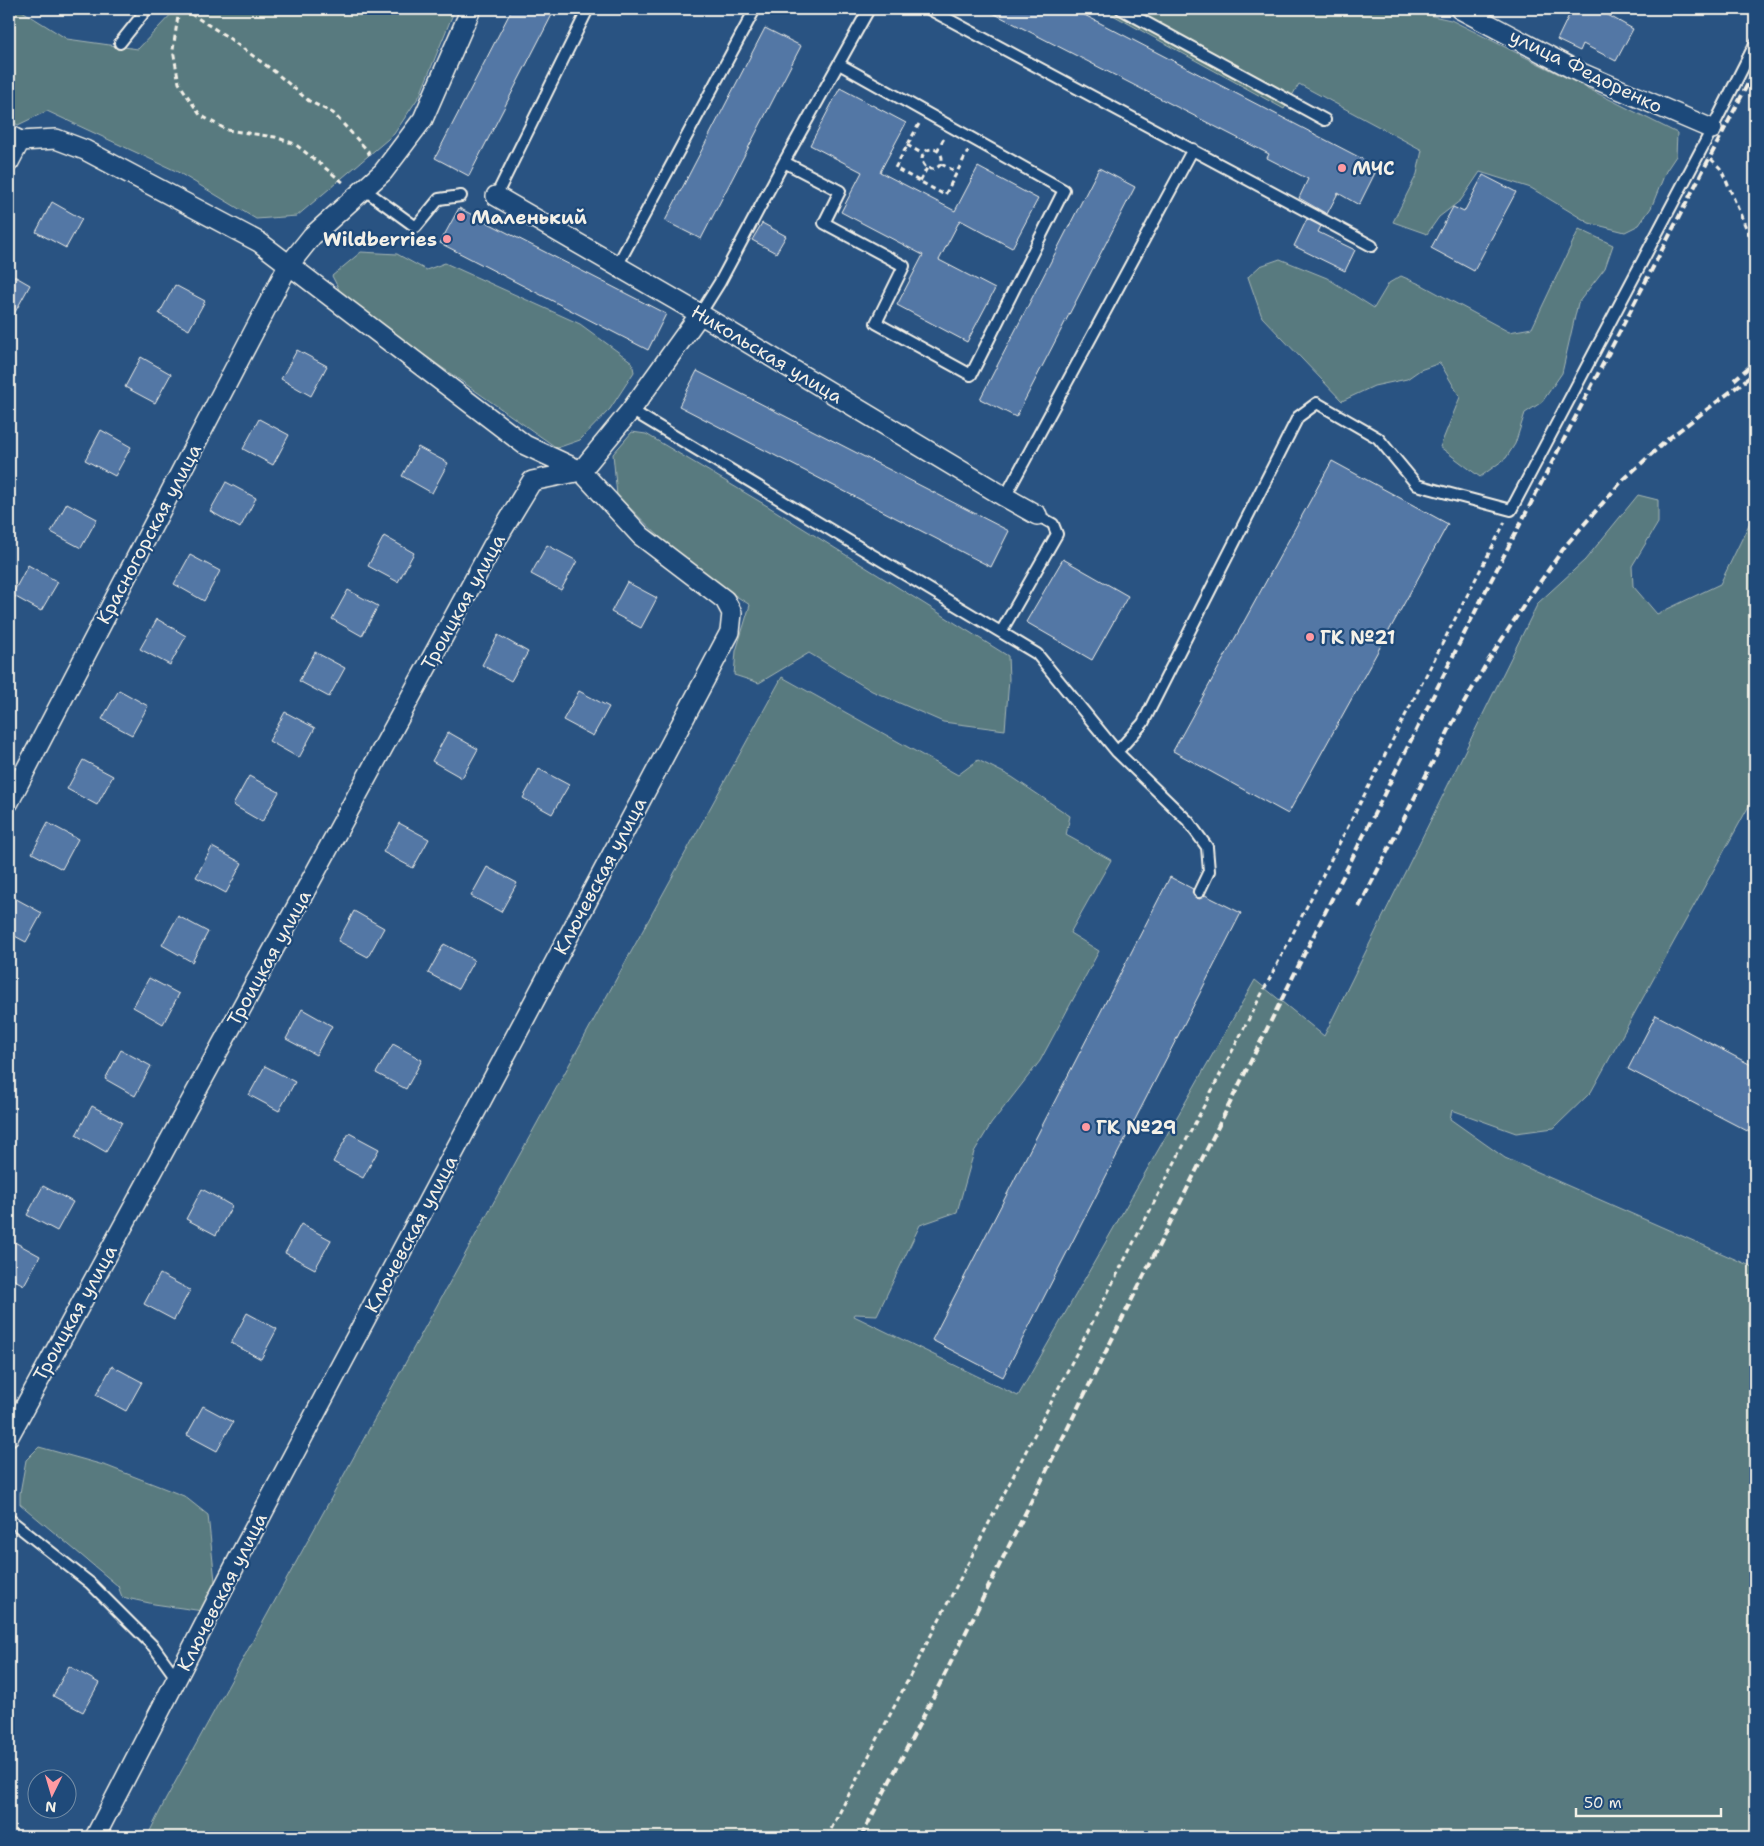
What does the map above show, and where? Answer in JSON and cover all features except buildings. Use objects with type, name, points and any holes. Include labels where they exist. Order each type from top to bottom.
[{"type":"street","name":"Красногорская улица","points":[[9,802],[288,266],[312,236],[383,172],[423,119],[471,9]]},
{"type":"street","name":"улица Федоренко","points":[[1461,9],[1579,72],[1712,129]]},
{"type":"street","points":[[9,162],[14,138],[56,139],[85,150],[259,242],[288,266],[526,444],[581,471],[631,410],[700,314]]},
{"type":"street","name":"Никольская улица","points":[[496,196],[700,314],[1005,498],[1037,514]]},
{"type":"street","name":"Троицкая улица","points":[[9,1436],[492,547],[532,481],[581,471]]},
{"type":"street","name":"Ключевская улица","points":[[95,1837],[244,1548],[730,632],[732,614],[725,600],[641,536],[581,471]]},
{"type":"lane","points":[[120,43],[147,9]]},
{"type":"lane","points":[[496,196],[588,9]]},
{"type":"lane","points":[[617,266],[755,9]]},
{"type":"lane","points":[[700,314],[720,282],[869,9]]},
{"type":"lane","points":[[929,9],[941,12],[1372,246]]},
{"type":"lane","points":[[1121,9],[1325,120]]},
{"type":"lane","points":[[1117,752],[1144,723],[1298,417],[1317,403],[1378,438],[1417,485],[1511,510],[1701,151],[1755,44]]},
{"type":"lane","points":[[784,162],[840,191],[824,223],[904,266],[876,323],[971,375],[1064,190],[839,64]]},
{"type":"lane","points":[[1005,498],[1193,149]]},
{"type":"lane","points":[[366,188],[416,227],[439,199],[461,196]]},
{"type":"lane","points":[[631,410],[1037,654],[1117,752],[1188,821],[1208,847],[1209,871],[1200,892]]},
{"type":"lane","points":[[1001,632],[1057,534],[1053,524],[1037,514]]},
{"type":"lane","points":[[9,1519],[90,1583],[154,1647],[177,1678]]},
{"type":"path","points":[[178,9],[173,50],[179,83],[200,115],[228,130],[275,137],[296,144],[330,171],[366,188],[368,151],[332,112],[308,101],[275,72],[226,36],[183,9]]},
{"type":"path","points":[[925,112],[895,168],[945,195],[974,140]]},
{"type":"path","points":[[907,145],[923,154]]},
{"type":"path","points":[[932,149],[938,151],[942,157],[942,164],[937,169],[927,168],[922,160],[923,154],[925,151],[932,149]]},
{"type":"path","points":[[1701,151],[1720,168],[1755,248]]},
{"type":"path","points":[[942,164],[957,172]]},
{"type":"path","points":[[920,181],[927,168]]},
{"type":"path","points":[[827,1837],[1511,510]]},
{"type":"green space","points":[[9,9],[19,9],[67,39],[138,49],[176,9],[455,9],[420,95],[394,134],[297,216],[256,219],[176,171],[47,111],[18,125],[9,120]]},
{"type":"green space","points":[[1102,9],[1401,9],[1451,20],[1677,133],[1676,156],[1666,171],[1651,208],[1639,225],[1625,232],[1589,223],[1531,188],[1480,172],[1461,200],[1439,217],[1427,234],[1393,222],[1417,174],[1422,150],[1299,84],[1284,109]]},
{"type":"green space","points":[[1579,229],[1613,245],[1605,268],[1578,303],[1562,373],[1542,402],[1525,413],[1515,444],[1506,458],[1480,477],[1440,447],[1460,397],[1440,363],[1420,370],[1407,379],[1374,386],[1342,401],[1262,317],[1248,277],[1260,266],[1280,259],[1327,278],[1374,308],[1389,283],[1401,276],[1422,285],[1509,332],[1532,328]]},
{"type":"green space","points":[[361,252],[397,254],[426,270],[445,263],[580,324],[632,362],[634,372],[610,409],[580,440],[557,448],[344,299],[332,276]]},
{"type":"green space","points":[[632,432],[646,434],[769,507],[1008,656],[1009,679],[1005,730],[943,722],[872,691],[809,653],[759,683],[734,675],[736,651],[750,605],[688,565],[617,495],[613,454]]},
{"type":"green space","points":[[1638,495],[1658,500],[1658,523],[1632,566],[1633,586],[1657,614],[1720,584],[1755,512],[1755,795],[1591,1092],[1554,1128],[1516,1133],[1452,1110],[1450,1119],[1505,1158],[1755,1268],[1755,1837],[147,1837],[166,1799],[782,677],[958,775],[978,760],[1012,777],[1070,816],[1066,835],[1111,860],[1070,933],[1099,951],[1040,1061],[991,1124],[974,1152],[957,1212],[920,1225],[877,1315],[855,1314],[854,1316],[1018,1396],[1255,980],[1324,1036],[1538,603],[1585,560]]},
{"type":"green space","points":[[39,1447],[107,1466],[184,1496],[208,1515],[215,1581],[203,1611],[122,1597],[118,1586],[20,1504],[26,1460]]},
{"type":"railway","points":[[861,1837],[946,1672],[1484,594],[1755,70]]},
{"type":"railway","points":[[1734,380],[1755,362]]},
{"type":"railway","points":[[1359,907],[1451,726],[1488,661],[1566,545],[1622,481],[1668,439],[1755,373]]},
{"type":"place","name":"МЧС","points":[[1342,168]]},
{"type":"place","name":"Маленький","points":[[461,217]]},
{"type":"place","name":"Wildberries","points":[[447,239]]},
{"type":"place","name":"ГК №21","points":[[1310,637]]},
{"type":"place","name":"ГК №29","points":[[1086,1127]]}]
